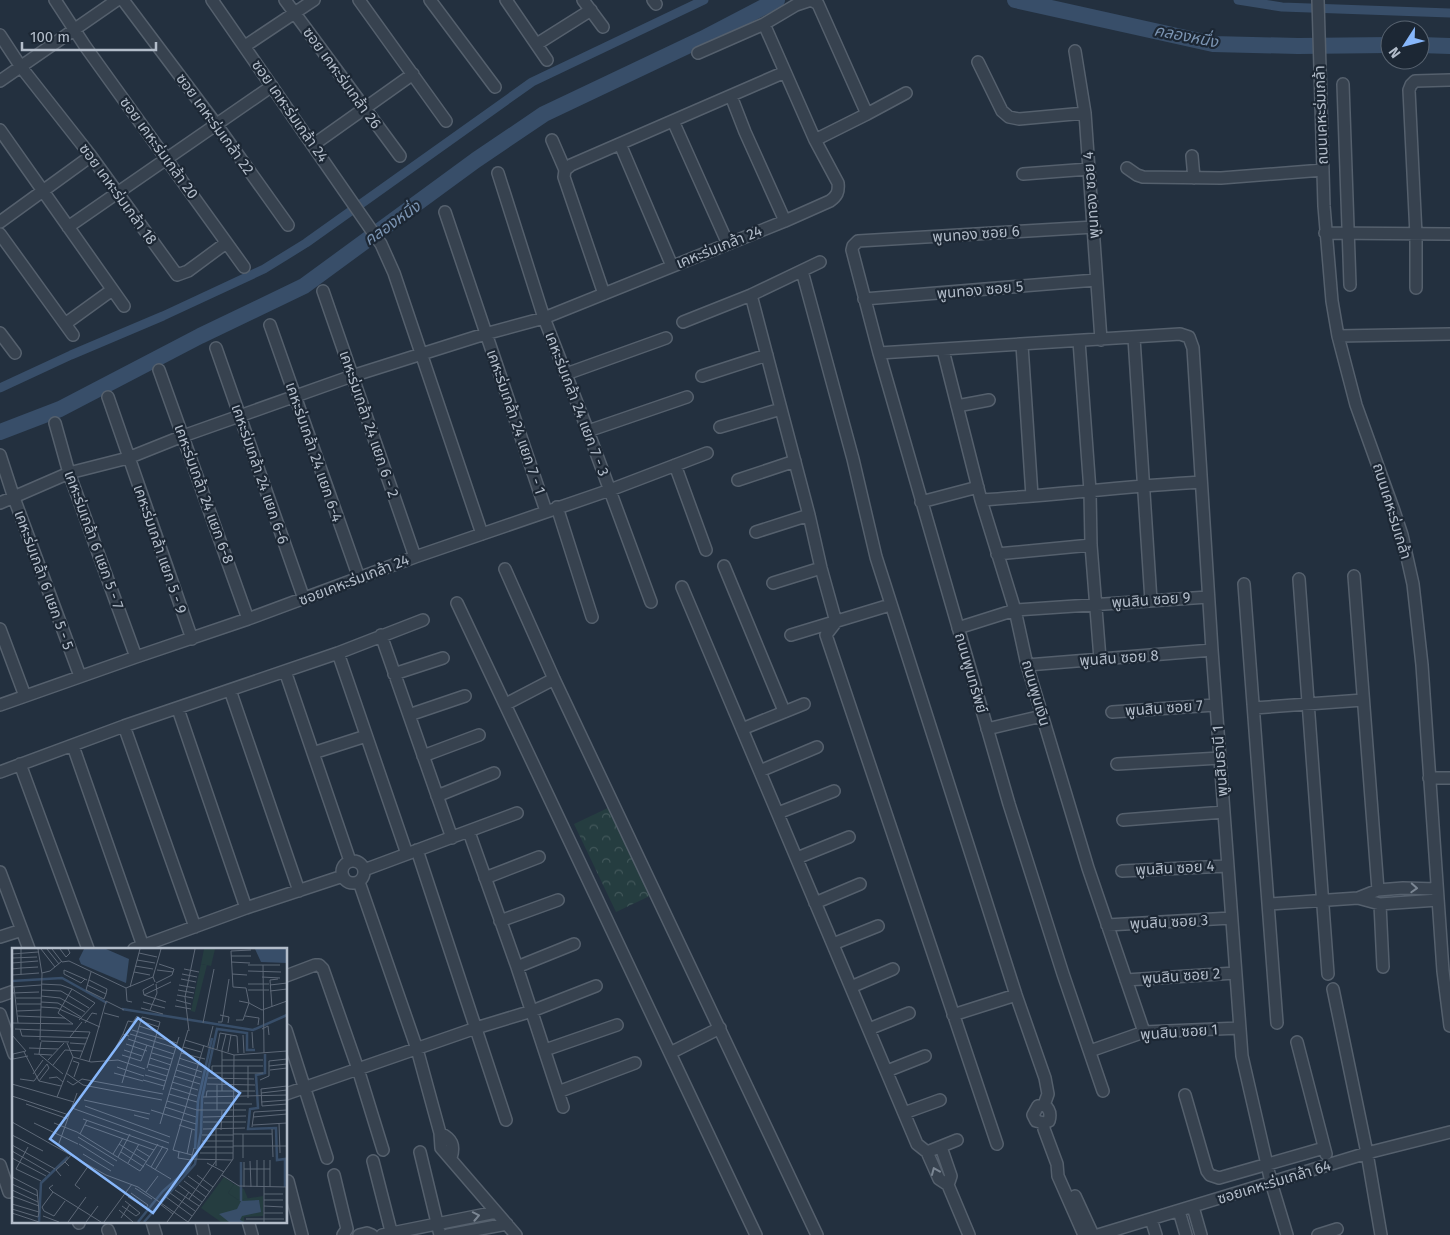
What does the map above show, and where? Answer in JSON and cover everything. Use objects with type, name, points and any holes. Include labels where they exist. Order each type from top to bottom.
[{"type":"street","name":"ซอย เคหะร่มเกล้า 20","points":[[55,0],[85,46],[244,267]]},
{"type":"street","points":[[0,81],[116,0]]},
{"type":"street","name":"ซอย เคหะร่มเกล้า 22","points":[[123,0],[216,124],[288,225]]},
{"type":"street","name":"ซอย เคหะร่มเกล้า 24","points":[[212,0],[381,244],[394,273],[482,534]]},
{"type":"street","name":"ซอย เคหะร่มเกล้า 26","points":[[285,0],[400,156]]},
{"type":"street","points":[[245,46],[314,0]]},
{"type":"street","points":[[359,0],[446,121]]},
{"type":"street","points":[[430,0],[494,87]]},
{"type":"street","points":[[506,0],[547,60]]},
{"type":"street","points":[[583,0],[603,27]]},
{"type":"street","points":[[698,53],[764,24],[795,3],[811,0],[818,4],[867,114]]},
{"type":"street","name":"ถนนเคหะร่มเกล้า","points":[[1318,2],[1325,234],[1332,301],[1338,336],[1356,405],[1393,508],[1408,561],[1417,612],[1438,895],[1447,971],[1450,1026]]},
{"type":"street","points":[[537,44],[591,10]]},
{"type":"street","name":"เคหะร่มเกล้า 24","points":[[0,503],[69,474],[128,458],[183,436],[352,376],[485,334],[544,318],[830,201],[839,190],[838,183],[815,140],[764,24]]},
{"type":"street","name":"ซอย เคหะร่มเกล้า 18","points":[[0,35],[21,67],[91,156],[177,275],[188,272],[226,243]]},
{"type":"street","name":"พูนทอง ซอย 4","points":[[1075,51],[1085,113],[1101,340]]},
{"type":"street","points":[[978,62],[1002,111],[1009,117],[1019,119],[1085,113]]},
{"type":"street","points":[[565,170],[571,165],[785,72]]},
{"type":"street","points":[[313,145],[413,74]]},
{"type":"street","points":[[1416,288],[1416,235],[1410,85],[1415,81],[1450,80]]},
{"type":"street","points":[[1343,84],[1350,286]]},
{"type":"street","points":[[68,227],[272,86]]},
{"type":"street","points":[[815,140],[906,93]]},
{"type":"street","points":[[731,96],[785,221]]},
{"type":"street","points":[[673,120],[728,244]]},
{"type":"street","points":[[0,130],[124,306]]},
{"type":"street","points":[[552,140],[565,170],[564,177],[604,294]]},
{"type":"street","points":[[620,144],[672,266]]},
{"type":"street","points":[[0,222],[91,156]]},
{"type":"street","points":[[1192,156],[1194,178]]},
{"type":"street","points":[[1127,168],[1136,175],[1194,178],[1237,178],[1323,170]]},
{"type":"street","points":[[1023,174],[1089,169]]},
{"type":"street","name":"เคหะร่มเกล้า 24 แยก 7 - 3","points":[[498,173],[544,318],[651,602]]},
{"type":"street","name":"เคหะร่มเกล้า 24 แยก 7 - 1","points":[[445,212],[485,334],[592,617]]},
{"type":"street","name":"พูนทอง ซอย 6","points":[[855,246],[1094,227]]},
{"type":"street","points":[[0,234],[73,336]]},
{"type":"street","points":[[1325,234],[1450,234]]},
{"type":"street","name":"ถนนพูนทรัพย์","points":[[855,246],[864,299],[879,354],[987,729],[1054,946],[1104,1091]]},
{"type":"street","points":[[683,322],[750,295],[820,262]]},
{"type":"street","points":[[802,271],[890,605],[1016,995],[1045,1078],[1048,1094],[1044,1105],[1049,1110],[1050,1117],[1044,1123],[1057,1164],[1058,1176],[1084,1235]]},
{"type":"street","name":"พูนทอง ซอย 5","points":[[864,299],[1096,280]]},
{"type":"street","points":[[65,324],[112,290]]},
{"type":"street","name":"เคหะร่มเกล้า 24 แยก 6 - 2","points":[[323,291],[363,410],[368,416],[415,557]]},
{"type":"street","points":[[750,295],[836,622]]},
{"type":"street","name":"เคหะร่มเกล้า 24 แยก 6-4","points":[[270,325],[359,578]]},
{"type":"street","name":"พูนสินธานี 1","points":[[1134,338],[1180,334],[1189,337],[1193,348],[1208,596],[1242,1056],[1272,1182],[1287,1235]]},
{"type":"street","points":[[1338,336],[1450,334]]},
{"type":"street","points":[[1,337],[15,353]]},
{"type":"street","points":[[566,374],[666,338]]},
{"type":"street","points":[[879,354],[1134,338],[1150,601]]},
{"type":"street","points":[[1078,341],[1090,491],[1091,546],[1100,660]]},
{"type":"street","points":[[1022,345],[1032,496]]},
{"type":"street","name":"เคหะร่มเกล้า 24 แยก 6-6","points":[[216,348],[304,599]]},
{"type":"street","name":"ถนนพูนเงิน","points":[[943,350],[981,500],[1015,610],[1027,665],[1042,716],[1107,925],[1144,1032]]},
{"type":"street","points":[[702,376],[767,355]]},
{"type":"street","name":"เคหะร่มเกล้า 24 แยก 6-8","points":[[159,370],[248,619]]},
{"type":"street","name":"เคหะร่มเกล้า แยก 5 - 9","points":[[108,397],[192,639]]},
{"type":"street","points":[[588,431],[687,397]]},
{"type":"street","points":[[957,406],[989,400]]},
{"type":"street","points":[[720,427],[781,409]]},
{"type":"street","name":"เคหะร่มเกล้า 6 แยก 5 - 7","points":[[54,423],[69,474],[136,657]]},
{"type":"street","name":"ซอยเคหะร่มเกล้า 24","points":[[0,705],[192,639],[415,557],[610,490],[707,453]]},
{"type":"street","name":"เคหะร่มเกล้า 6 แยก 5 - 5","points":[[0,455],[80,676]]},
{"type":"street","points":[[738,480],[795,461]]},
{"type":"street","points":[[675,465],[706,550]]},
{"type":"street","points":[[981,500],[1143,485],[1201,482]]},
{"type":"street","points":[[921,502],[978,487]]},
{"type":"street","points":[[756,532],[809,515]]},
{"type":"street","points":[[998,554],[1091,546]]},
{"type":"street","points":[[724,566],[784,712]]},
{"type":"street","points":[[774,583],[821,568]]},
{"type":"street","points":[[505,569],[554,679],[816,1235]]},
{"type":"street","points":[[1354,576],[1363,700],[1384,889],[1383,967]]},
{"type":"street","points":[[1299,580],[1328,974]]},
{"type":"street","points":[[1244,584],[1269,904],[1276,1023]]},
{"type":"street","points":[[682,587],[917,1144],[927,1152],[938,1179],[948,1185],[969,1235]]},
{"type":"street","name":"พูนสิน ซอย 9","points":[[958,628],[1015,610],[1208,596]]},
{"type":"street","points":[[458,603],[756,1235]]},
{"type":"street","points":[[791,635],[890,605]]},
{"type":"street","points":[[0,772],[124,726],[338,653],[423,620]]},
{"type":"street","points":[[836,622],[826,635],[997,1144]]},
{"type":"street","points":[[0,629],[25,696]]},
{"type":"street","points":[[381,635],[452,838]]},
{"type":"street","name":"พูนสิน ซอย 8","points":[[1027,665],[1212,650]]},
{"type":"street","points":[[338,653],[366,736],[412,852],[476,1028],[506,1120]]},
{"type":"street","points":[[394,674],[443,658]]},
{"type":"street","points":[[285,671],[350,861]]},
{"type":"street","points":[[506,704],[554,679]]},
{"type":"street","points":[[230,690],[299,891]]},
{"type":"street","points":[[409,716],[465,696]]},
{"type":"street","points":[[1254,708],[1363,700]]},
{"type":"street","points":[[742,728],[804,704]]},
{"type":"street","name":"พูนสิน ซอย 7","points":[[1112,712],[1216,705]]},
{"type":"street","points":[[178,709],[246,908]]},
{"type":"street","points":[[987,729],[1042,716]]},
{"type":"street","points":[[124,726],[194,927]]},
{"type":"street","points":[[423,756],[479,735]]},
{"type":"street","points":[[313,753],[366,736]]},
{"type":"street","points":[[73,746],[140,948],[246,908],[343,876]]},
{"type":"street","points":[[760,771],[818,747]]},
{"type":"street","points":[[1116,764],[1220,758]]},
{"type":"street","points":[[20,764],[88,948]]},
{"type":"street","points":[[437,796],[494,774]]},
{"type":"street","points":[[1429,778],[1450,778]]},
{"type":"street","points":[[778,813],[834,791]]},
{"type":"street","points":[[1123,820],[1224,812]]},
{"type":"street","points":[[364,870],[517,813]]},
{"type":"street","points":[[469,832],[517,967],[563,1107]]},
{"type":"street","points":[[797,858],[848,837]]},
{"type":"street","points":[[485,878],[539,857]]},
{"type":"street","points":[[350,861],[359,862],[364,870],[362,879],[359,882],[350,883],[343,876],[343,867],[350,861]]},
{"type":"street","name":"พูนสิน ซอย 4","points":[[1122,871],[1227,866]]},
{"type":"street","points":[[1,876],[29,948]]},
{"type":"street","points":[[359,882],[417,1049],[440,1134],[441,1148],[516,1235]]},
{"type":"street","points":[[816,903],[860,884]]},
{"type":"street","points":[[1358,898],[1384,889],[1403,888],[1438,895]]},
{"type":"street","points":[[1269,904],[1358,898],[1385,904],[1438,895]]},
{"type":"street","points":[[500,921],[558,900]]},
{"type":"street","name":"พูนสิน ซอย 3","points":[[1107,925],[1231,918]]},
{"type":"street","points":[[833,944],[878,926]]},
{"type":"street","points":[[0,937],[22,930]]},
{"type":"street","points":[[517,967],[574,944]]},
{"type":"street","points":[[288,975],[315,965],[319,965],[323,969],[358,1069],[383,1150]]},
{"type":"street","points":[[851,987],[893,970]]},
{"type":"street","name":"พูนสิน ซอย 2","points":[[1126,980],[1235,973]]},
{"type":"street","points":[[288,1093],[476,1028],[532,1011],[596,986]]},
{"type":"street","points":[[1333,989],[1367,1153],[1381,1235]]},
{"type":"street","points":[[0,996],[12,992]]},
{"type":"street","points":[[953,1016],[1016,995]]},
{"type":"street","points":[[869,1030],[909,1013]]},
{"type":"street","points":[[0,1014],[12,1048]]},
{"type":"street","points":[[545,1050],[617,1025]]},
{"type":"street","points":[[670,1053],[720,1028]]},
{"type":"street","name":"พูนสิน ซอย 1","points":[[1090,1050],[1144,1032],[1240,1028]]},
{"type":"street","points":[[288,1036],[306,1087],[327,1158]]},
{"type":"street","points":[[1298,1042],[1329,1165]]},
{"type":"street","points":[[886,1071],[925,1056]]},
{"type":"street","points":[[558,1092],[636,1063]]},
{"type":"street","points":[[1186,1095],[1207,1171],[1210,1175],[1219,1178],[1324,1148]]},
{"type":"street","points":[[904,1113],[940,1100]]},
{"type":"street","name":"ซอยเคหะร่มเกล้า 64","points":[[1098,1235],[1367,1153],[1450,1132]]},
{"type":"street","points":[[440,1134],[447,1137],[452,1143],[454,1150],[451,1158]]},
{"type":"street","points":[[927,1152],[957,1140]]},
{"type":"street","points":[[942,1147],[951,1176],[948,1185]]},
{"type":"street","points":[[420,1152],[439,1229]]},
{"type":"street","points":[[373,1161],[388,1234],[439,1229],[456,1220],[496,1212]]},
{"type":"street","points":[[1057,1164],[1065,1172],[1093,1235]]},
{"type":"street","points":[[0,1165],[8,1192]]},
{"type":"street","points":[[334,1175],[347,1229],[343,1235]]},
{"type":"street","points":[[288,1182],[302,1235]]},
{"type":"street","points":[[1193,1207],[1201,1235]]},
{"type":"street","points":[[1179,1211],[1186,1235]]},
{"type":"street","points":[[1151,1219],[1156,1235]]},
{"type":"street","points":[[456,1220],[456,1234],[507,1224]]},
{"type":"street","points":[[152,1222],[156,1235]]},
{"type":"street","points":[[201,1222],[204,1235]]},
{"type":"street","points":[[248,1222],[252,1235]]},
{"type":"street","points":[[1318,1235],[1337,1229]]},
{"type":"street","points":[[359,1235],[363,1233],[372,1235]]},
{"type":"green space","points":[[612,806],[654,894],[616,912],[574,824]]},
{"type":"waterway","points":[[0,388],[264,269],[306,243],[532,82],[704,0]]},
{"type":"waterway","name":"คลองหนึ่ง","points":[[0,432],[60,409],[200,336],[304,286],[476,160],[544,114],[702,39],[777,0]]},
{"type":"waterway","name":"คลองหนึ่ง","points":[[1015,0],[1213,44],[1380,45]]},
{"type":"waterway","points":[[1238,0],[1282,7],[1450,13]]},
{"type":"waterway","name":"คลองหนึ่ง","points":[[1430,45],[1450,46]]}]
